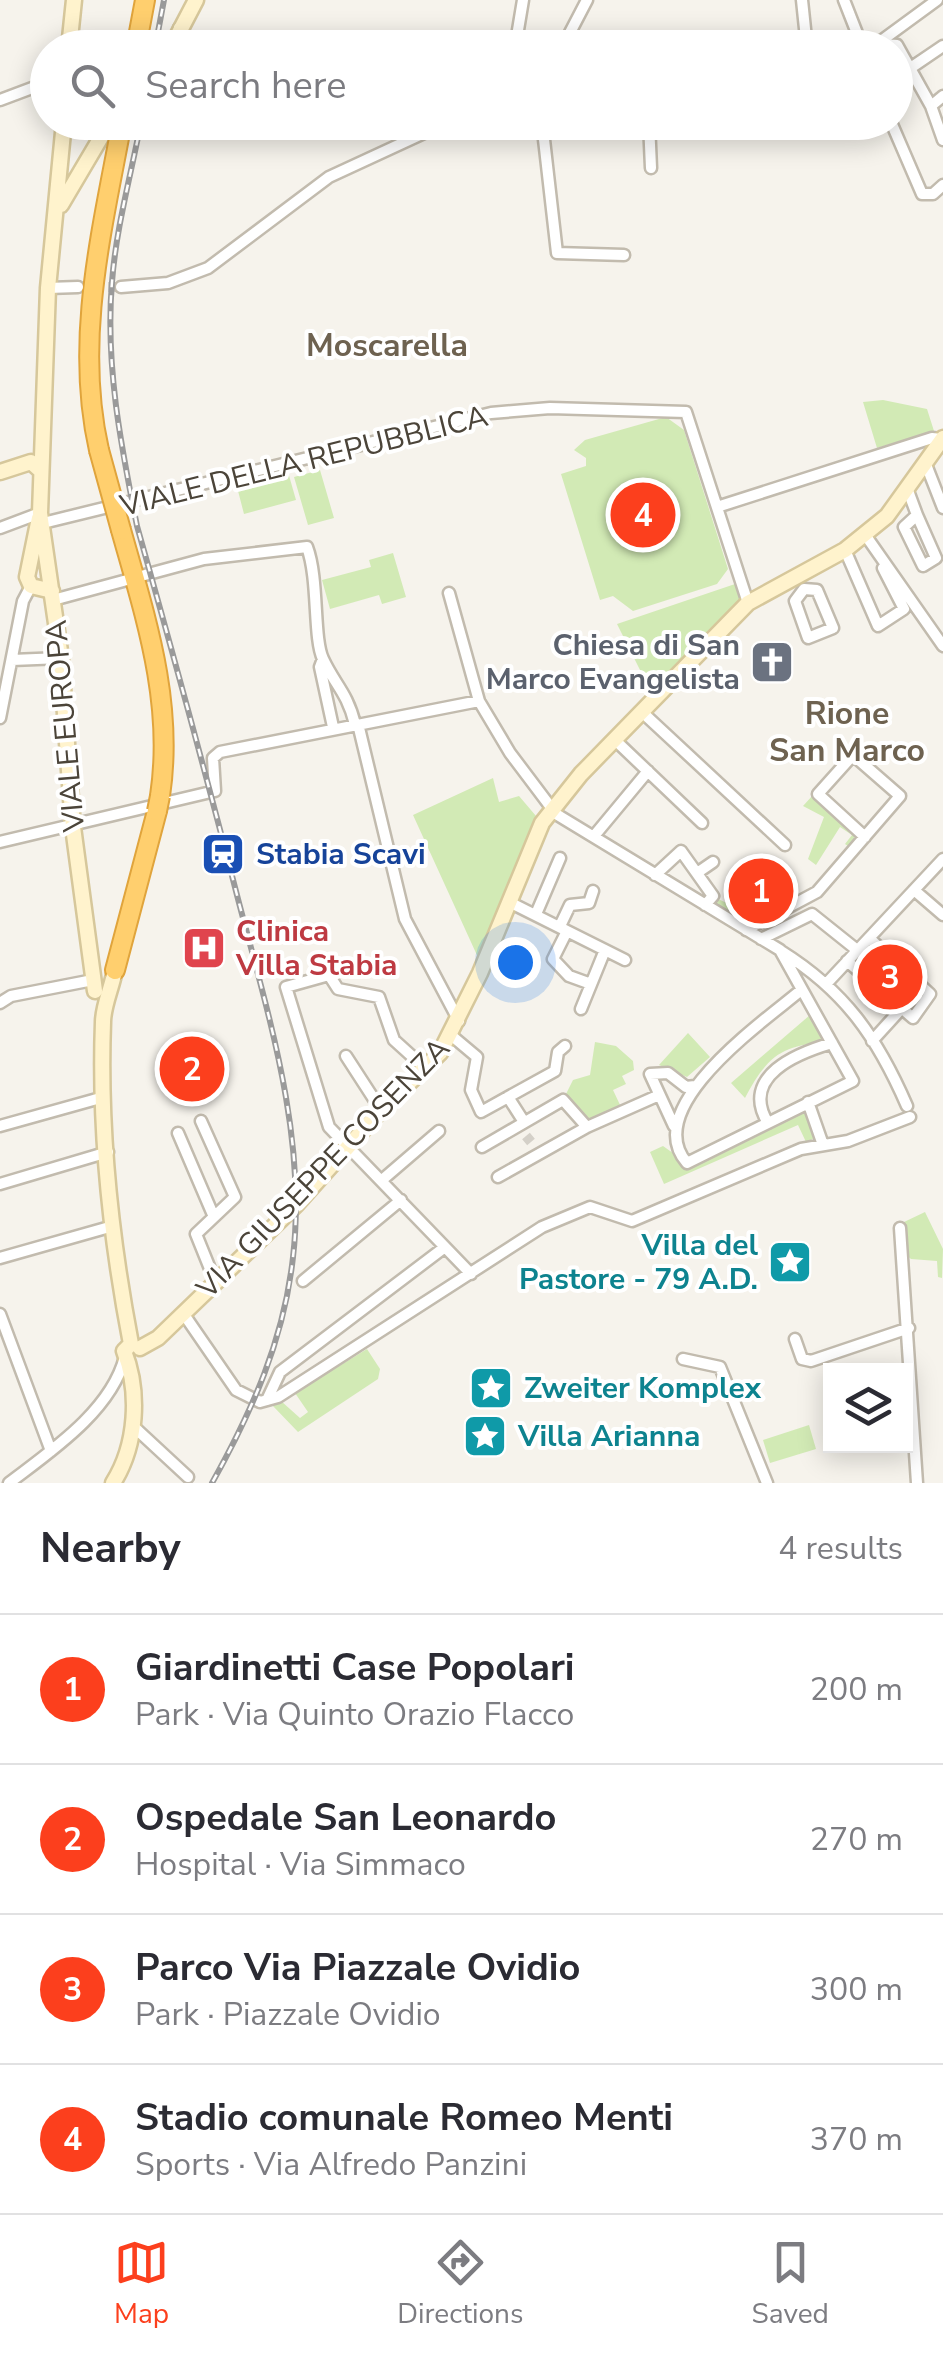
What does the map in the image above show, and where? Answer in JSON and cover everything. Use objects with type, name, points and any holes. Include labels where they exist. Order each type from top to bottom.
[{"type":"highway","points":[[139,30],[145,0]]},
{"type":"highway","points":[[103,987],[158,804],[165,727],[161,685],[98,450],[89,369],[92,292],[116,140]]},
{"type":"main road","points":[[71,30],[74,0]]},
{"type":"main road","points":[[179,28],[196,0]]},
{"type":"main road","name":"VIALE EUROPA","points":[[63,140],[48,288],[41,518],[48,557],[46,588],[61,658],[73,827],[103,987],[104,1097]]},
{"type":"main road","points":[[58,210],[107,140]]},
{"type":"main road","name":"VIA GIUSEPPE COSENZA","points":[[132,1353],[158,1338],[296,1205],[380,1110],[426,1068],[455,1028],[552,808],[748,603],[801,582],[888,516],[942,438]]},
{"type":"main road","points":[[0,472],[24,462],[42,443]]},
{"type":"main road","points":[[24,462],[36,463],[41,471]]},
{"type":"main road","points":[[41,518],[28,577],[46,588]]},
{"type":"main road","points":[[31,556],[41,552],[48,557]]},
{"type":"main road","points":[[104,1097],[113,1226],[132,1353],[134,1401],[124,1465],[114,1483]]},
{"type":"street","points":[[518,30],[522,0]]},
{"type":"street","points":[[572,30],[588,0]]},
{"type":"street","points":[[802,0],[805,30]]},
{"type":"street","points":[[844,0],[856,30]]},
{"type":"street","points":[[896,30],[937,0],[943,8]]},
{"type":"street","points":[[913,66],[943,46]]},
{"type":"street","points":[[913,69],[943,140]]},
{"type":"street","points":[[0,100],[30,89]]},
{"type":"street","points":[[931,106],[943,96]]},
{"type":"street","points":[[121,287],[168,283],[208,268],[329,177],[409,140]]},
{"type":"street","points":[[544,140],[557,252],[624,255]]},
{"type":"street","points":[[650,140],[652,168]]},
{"type":"street","points":[[899,140],[922,194],[933,194],[943,186]]},
{"type":"street","points":[[48,288],[78,288]]},
{"type":"street","name":"VIALE DELLA REPUBBLICA","points":[[0,528],[491,412],[550,408],[686,412],[717,507]]},
{"type":"street","points":[[748,603],[717,507],[942,438]]},
{"type":"street","points":[[924,461],[943,508]]},
{"type":"street","points":[[907,488],[917,514]]},
{"type":"street","points":[[866,536],[943,646]]},
{"type":"street","points":[[142,576],[204,560],[307,547],[316,581],[323,659],[320,667],[334,727]]},
{"type":"street","points":[[845,550],[878,626],[904,609],[883,568]]},
{"type":"street","points":[[0,718],[24,600],[46,588],[128,580]]},
{"type":"street","points":[[801,582],[817,590],[833,628],[808,638],[795,601],[801,582]]},
{"type":"street","points":[[183,1313],[236,1390],[247,1398],[267,1400],[312,1378],[574,1212],[598,1207],[632,1221],[822,1142],[848,1141],[908,1111],[850,1004],[827,983],[552,808],[510,753],[479,702],[449,593]]},
{"type":"street","points":[[12,660],[61,658]]},
{"type":"street","points":[[323,659],[344,688],[357,726],[405,919],[455,1028],[476,1056],[471,1090],[482,1112],[555,1070],[558,1052],[565,1046]]},
{"type":"street","points":[[0,842],[215,791],[213,758],[220,752],[479,702]]},
{"type":"street","points":[[642,712],[786,846]]},
{"type":"street","points":[[615,740],[702,823]]},
{"type":"street","points":[[746,930],[817,892],[865,837],[900,796],[853,755],[818,794],[865,837]]},
{"type":"street","points":[[594,836],[648,770]]},
{"type":"street","points":[[655,875],[680,851],[713,896],[705,905]]},
{"type":"street","points":[[536,914],[560,858]]},
{"type":"street","points":[[696,873],[713,862]]},
{"type":"street","points":[[827,983],[942,863]]},
{"type":"street","points":[[914,890],[943,916]]},
{"type":"street","points":[[591,984],[569,976],[553,958],[570,905],[589,904],[594,891]]},
{"type":"street","points":[[509,902],[625,960]]},
{"type":"street","points":[[761,939],[812,914],[857,950]]},
{"type":"street","points":[[847,961],[914,1018],[930,994],[869,938]]},
{"type":"street","points":[[581,1009],[604,950]]},
{"type":"street","points":[[695,1086],[686,1087],[658,1070],[650,1074],[674,1126],[680,1155],[687,1163],[853,1081],[780,950]]},
{"type":"street","points":[[426,1068],[394,1040],[379,997],[338,988],[329,974],[286,986],[329,1127],[471,1274]]},
{"type":"street","points":[[0,1004],[11,996],[103,987]]},
{"type":"street","points":[[674,1126],[695,1086],[712,1066],[800,991]]},
{"type":"street","points":[[872,1041],[902,1008]]},
{"type":"street","points":[[768,1122],[762,1106],[766,1080],[792,1055],[832,1043]]},
{"type":"street","points":[[346,1056],[380,1110]]},
{"type":"street","points":[[482,1148],[528,1135],[587,1127],[657,1096]]},
{"type":"street","points":[[0,1126],[104,1097]]},
{"type":"street","points":[[508,1097],[528,1135]]},
{"type":"street","points":[[498,1177],[528,1135],[563,1100],[587,1127]]},
{"type":"street","points":[[808,1102],[822,1142]]},
{"type":"street","points":[[201,1121],[235,1197],[196,1234],[216,1281]]},
{"type":"street","points":[[382,1180],[439,1131]]},
{"type":"street","points":[[178,1133],[214,1218]]},
{"type":"street","points":[[0,1184],[108,1152]]},
{"type":"street","points":[[303,1282],[401,1200]]},
{"type":"street","points":[[0,1258],[113,1226]]},
{"type":"street","points":[[900,1228],[918,1483]]},
{"type":"street","points":[[267,1400],[280,1372],[445,1247]]},
{"type":"street","points":[[0,1314],[5,1342],[52,1451]]},
{"type":"street","points":[[794,1339],[802,1359],[810,1361],[909,1328]]},
{"type":"street","name":"VIA GIUSEPPE COSENZA","points":[[9,1483],[52,1451],[112,1386],[132,1353]]},
{"type":"street","points":[[682,1359],[720,1366],[766,1483]]},
{"type":"street","points":[[112,1386],[124,1388],[134,1401]]},
{"type":"street","points":[[133,1426],[188,1477]]},
{"type":"green space","points":[[883,400],[927,409],[934,431],[877,448],[863,402]]},
{"type":"green space","points":[[666,417],[684,430],[728,569],[717,584],[633,611],[613,596],[600,600],[561,474],[586,466],[586,458],[574,450],[585,440]]},
{"type":"green space","points":[[320,470],[334,518],[308,525],[294,477]]},
{"type":"green space","points":[[288,472],[296,500],[244,514],[237,487]]},
{"type":"green space","points":[[393,553],[406,597],[382,604],[379,595],[330,609],[322,580],[371,567],[369,560]]},
{"type":"green space","points":[[738,583],[744,606],[653,696],[617,624]]},
{"type":"green space","points":[[493,778],[499,802],[519,796],[542,823],[481,964],[413,815]]},
{"type":"green space","points":[[813,795],[860,835],[851,848],[845,844],[852,835],[840,827],[816,865],[808,859],[824,817],[803,806]]},
{"type":"green space","points":[[783,862],[789,871],[778,875],[783,888],[728,917],[709,905],[716,898],[731,905]]},
{"type":"green space","points":[[870,941],[929,993],[915,1015],[851,961]]},
{"type":"green space","points":[[810,1015],[831,1041],[779,1054],[762,1071],[745,1098],[731,1083]]},
{"type":"green space","points":[[688,1033],[710,1057],[687,1077],[659,1065]]},
{"type":"green space","points":[[595,1042],[616,1046],[633,1061],[634,1070],[622,1076],[626,1084],[613,1090],[621,1107],[587,1127],[563,1100],[573,1080],[590,1075]]},
{"type":"green space","points":[[806,1103],[822,1135],[806,1142],[798,1125],[664,1184],[650,1152],[663,1146],[687,1163]]},
{"type":"green space","points":[[925,1212],[943,1249],[942,1278],[938,1277],[937,1261],[911,1259],[904,1253],[904,1222]]},
{"type":"green space","points":[[367,1349],[380,1369],[378,1379],[298,1432],[272,1405],[281,1401],[300,1418],[308,1412],[295,1393]]},
{"type":"green space","points":[[809,1425],[816,1449],[770,1463],[763,1440]]},
{"type":"tunnel","points":[[78,287],[121,287]]},
{"type":"tunnel","points":[[526,1136],[531,1142]]},
{"type":"railway","points":[[158,30],[164,0]]},
{"type":"railway","points":[[137,140],[120,222],[110,313],[120,435],[137,526],[272,1031],[295,1166],[293,1257],[282,1317],[253,1402],[212,1483]]},
{"type":"place","name":"Stadio comunale Romeo Menti","points":[[643,515]]},
{"type":"place","name":"Chiesa di San Marco Evangelista","points":[[772,662]]},
{"type":"place","name":"Stabia Scavi","points":[[223,854]]},
{"type":"place","name":"Giardinetti Case Popolari","points":[[761,891]]},
{"type":"place","name":"Clinica Villa Stabia","points":[[204,948]]},
{"type":"place","name":"Parco Via Piazzale Ovidio","points":[[890,977]]},
{"type":"place","name":"Ospedale San Leonardo","points":[[192,1069]]},
{"type":"place","name":"Villa del Pastore - 79 A.D.","points":[[790,1262]]},
{"type":"place","name":"Zweiter Komplex","points":[[491,1388]]},
{"type":"place","name":"Villa Arianna","points":[[485,1436]]},
{"type":"district","name":"Moscarella","points":[[387,345]]},
{"type":"district","name":"Rione San Marco","points":[[847,732]]}]
